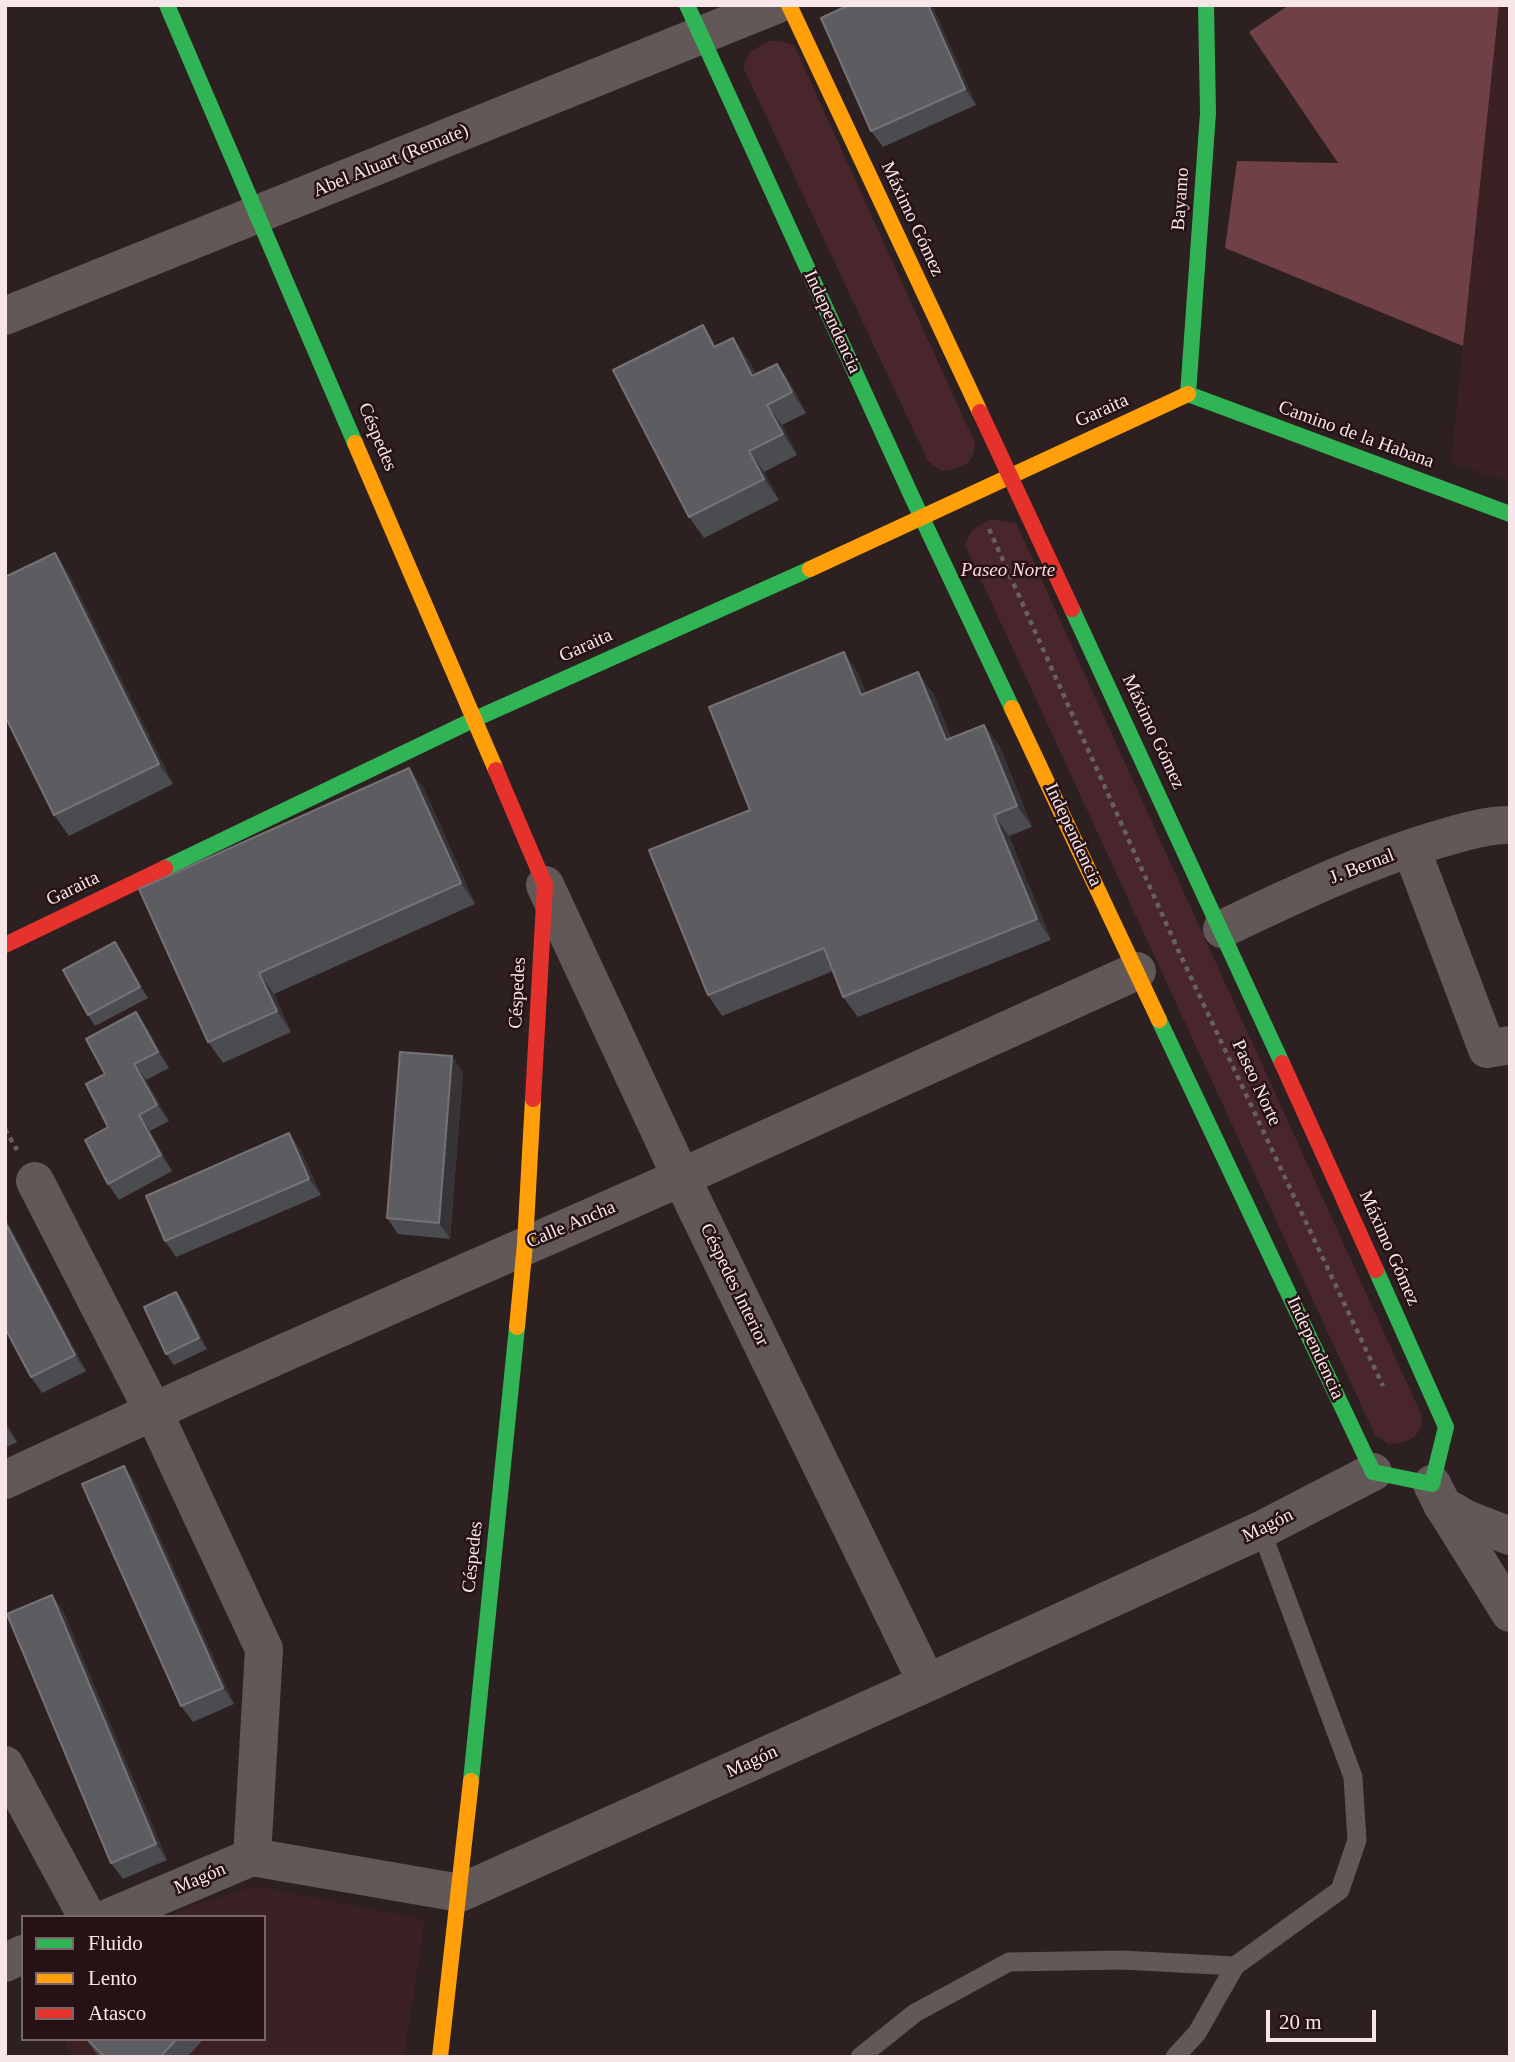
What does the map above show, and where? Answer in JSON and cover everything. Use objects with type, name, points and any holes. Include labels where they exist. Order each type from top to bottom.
[{"type":"street","name":"Céspedes","points":[[167,5],[545,885],[525,1244],[460,1893],[440,2057]]},
{"type":"street","name":"Abel Aluart (Remate)","points":[[5,316],[258,214],[694,20],[776,5]]},
{"type":"street","name":"Máximo Gómez","points":[[789,5],[1222,929],[1446,1427],[1437,1494]]},
{"type":"street","name":"Bayamo","points":[[1188,394],[1208,113],[1206,5]]},
{"type":"street","name":"Independencia","points":[[694,20],[923,518],[1373,1472]]},
{"type":"street","name":"Garaita","points":[[5,945],[475,719],[923,518],[1188,394]]},
{"type":"street","name":"Camino de la Habana","points":[[1188,394],[1510,514]]},
{"type":"street","name":"J. Bernal","points":[[1222,929],[1321,883],[1411,848],[1488,825],[1510,825]]},
{"type":"street","points":[[1411,848],[1487,1049],[1510,1045]]},
{"type":"street","name":"Céspedes Interior","points":[[545,885],[681,1177],[928,1683]]},
{"type":"street","name":"Calle Ancha","points":[[5,1480],[153,1411],[1137,971]]},
{"type":"street","points":[[35,1181],[153,1411],[264,1649],[252,1857],[460,1893]]},
{"type":"street","points":[[1373,1472],[1437,1494],[1466,1519],[1510,1536]]},
{"type":"street","name":"Magón","points":[[460,1893],[1261,1530],[1373,1472]]},
{"type":"street","points":[[1437,1494],[1510,1613]]},
{"type":"street","points":[[5,1765],[85,1915]]},
{"type":"street","name":"Magón","points":[[115,1915],[252,1857]]},
{"type":"street","points":[[5,1963],[21,1955]]},
{"type":"lane","points":[[1175,2057],[1197,2033],[1235,1966],[1340,1890],[1357,1840],[1353,1777],[1261,1530]]},
{"type":"lane","points":[[860,2057],[915,2013],[1009,1962],[1122,1960],[1235,1966]]},
{"type":"path","name":"Paseo Norte","points":[[974,492],[1179,951],[1385,1391]]},
{"type":"path","points":[[1137,971],[1222,929]]},
{"type":"shaded area","points":[[1289,5],[1499,5],[1463,346],[1225,248],[1237,161],[1338,163],[1249,32]]},
{"type":"shaded area","points":[[1499,5],[1510,5],[1510,482],[1451,463]]},
{"type":"shaded area","points":[[255,1886],[425,1920],[404,2057],[70,2057],[66,2041],[266,2041],[266,1915],[175,1915],[181,1909]]},
{"type":"green space","points":[[768,41],[794,45],[975,443],[969,461],[960,467],[941,471],[928,461],[743,67],[749,53]]},
{"type":"green space","name":"Paseo Norte","points":[[990,519],[1016,523],[1422,1416],[1420,1430],[1407,1441],[1388,1444],[1375,1435],[965,545],[971,531]]},
{"type":"building","points":[[849,5],[928,5],[965,89],[871,131],[821,18]]},
{"type":"building","points":[[703,325],[714,347],[733,338],[752,376],[777,364],[792,392],[767,405],[783,434],[749,451],[764,479],[689,517],[613,370]]},
{"type":"building","points":[[55,553],[159,764],[54,815],[5,716],[5,577]]},
{"type":"building","points":[[844,652],[861,695],[918,672],[946,740],[984,725],[1017,806],[994,815],[1037,919],[843,997],[824,948],[708,995],[649,850],[750,810],[709,707]]},
{"type":"building","points":[[409,768],[461,883],[259,973],[277,1011],[208,1042],[139,889]]},
{"type":"building","points":[[115,942],[140,987],[88,1015],[63,970]]},
{"type":"building","points":[[136,1012],[158,1052],[134,1064],[157,1105],[139,1115],[161,1155],[108,1184],[85,1140],[108,1127],[86,1084],[105,1074],[86,1039]]},
{"type":"building","points":[[400,1052],[452,1056],[439,1223],[387,1218]]},
{"type":"building","points":[[289,1133],[309,1179],[165,1241],[146,1196]]},
{"type":"building","points":[[5,1222],[75,1355],[31,1377],[5,1328]]},
{"type":"building","points":[[176,1292],[199,1338],[166,1354],[144,1307]]},
{"type":"building","points":[[124,1466],[223,1688],[181,1706],[82,1484]]},
{"type":"building","points":[[52,1595],[156,1844],[111,1863],[7,1614]]},
{"type":"building","points":[[89,2041],[175,2041],[160,2057],[105,2057]]},
{"type":"traffic: fast","points":[[167,5],[355,443]]},
{"type":"traffic: fast","points":[[687,5],[912,497],[1012,708]]},
{"type":"traffic: fast","points":[[1188,394],[1208,113],[1206,5]]},
{"type":"traffic: fast","points":[[1188,394],[1510,514]]},
{"type":"traffic: fast","points":[[165,868],[475,719],[810,569]]},
{"type":"traffic: fast","points":[[1072,609],[1282,1063]]},
{"type":"traffic: fast","points":[[1159,1020],[1373,1472],[1432,1484],[1446,1427],[1376,1270]]},
{"type":"traffic: fast","points":[[471,1781],[517,1327]]},
{"type":"traffic: slow","points":[[789,5],[980,412]]},
{"type":"traffic: slow","points":[[810,569],[1188,394]]},
{"type":"traffic: slow","points":[[355,443],[496,770]]},
{"type":"traffic: slow","points":[[1012,708],[1159,1020]]},
{"type":"traffic: slow","points":[[517,1327],[525,1244],[533,1099]]},
{"type":"traffic: slow","points":[[440,2057],[471,1781]]},
{"type":"traffic: jam","points":[[980,412],[1072,609]]},
{"type":"traffic: jam","points":[[496,770],[545,885],[533,1099]]},
{"type":"traffic: jam","points":[[5,945],[165,868]]},
{"type":"traffic: jam","points":[[1282,1063],[1376,1270]]}]
